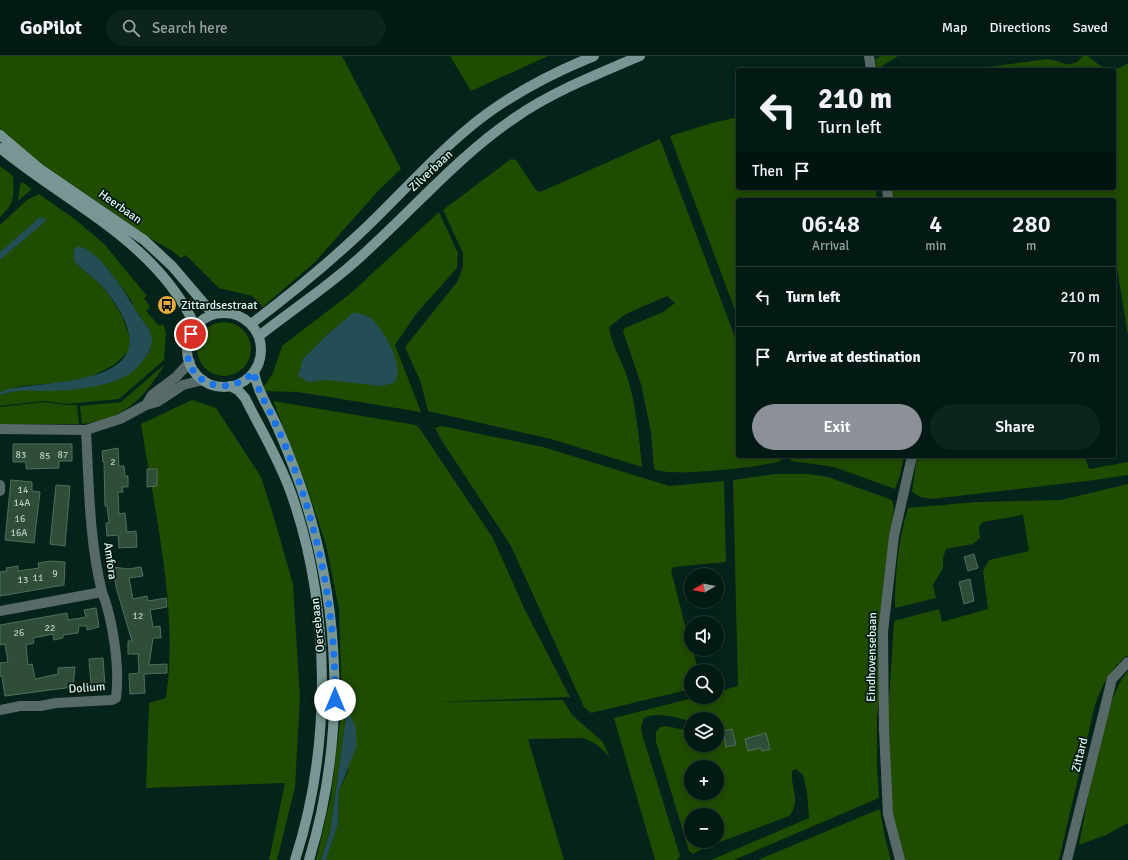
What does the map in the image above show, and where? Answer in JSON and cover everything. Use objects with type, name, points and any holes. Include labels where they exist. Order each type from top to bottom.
[{"type":"main road","name":"Zilverbaan","points":[[251,324],[312,277],[359,234],[464,132],[507,99],[564,68],[594,56]]},
{"type":"main road","name":"Zilverbaan","points":[[259,336],[321,291],[370,249],[426,192],[474,148],[516,117],[571,86],[640,56]]},
{"type":"main road","name":"Heerbaan","points":[[0,135],[40,169],[130,229],[148,244],[172,266],[213,314]]},
{"type":"main road","name":"Heerbaan","points":[[0,148],[42,181],[107,224],[132,244],[176,292],[196,326]]},
{"type":"main road","points":[[213,314],[233,314],[251,324],[259,336],[261,356],[254,372],[244,381],[230,386],[218,386],[203,380],[194,371],[190,362],[188,343],[196,326],[203,319],[213,314]]},
{"type":"main road","name":"Oersebaan","points":[[254,372],[258,388],[290,457],[311,519],[328,594],[332,628],[336,688],[332,753],[324,805],[310,860]]},
{"type":"main road","name":"Oersebaan","points":[[230,386],[238,390],[245,398],[279,462],[291,494],[305,540],[314,589],[320,658],[320,732],[311,795],[295,860]]},
{"type":"street","points":[[869,56],[871,68]]},
{"type":"street","points":[[146,404],[152,395],[176,378],[190,362]]},
{"type":"street","points":[[0,429],[86,430],[120,419],[146,404],[157,402],[183,385],[203,380]]},
{"type":"street","name":"Amfora","points":[[0,611],[102,592],[96,571],[86,430]]},
{"type":"street","name":"Eindhovensebaan","points":[[900,860],[888,814],[884,730],[883,632],[894,536],[912,458]]},
{"type":"street","points":[[0,485],[0,491]]},
{"type":"street","name":"Dolium","points":[[0,710],[20,706],[40,706],[56,703],[112,700],[116,698],[112,627],[102,592]]},
{"type":"street","name":"Zittard","points":[[1067,860],[1112,679],[1128,662]]},
{"type":"green space","points":[[0,56],[342,56],[401,169],[377,192],[315,262],[263,307],[252,296],[219,288],[186,255],[181,258],[171,250],[148,237],[30,156],[0,131]]},
{"type":"green space","points":[[450,56],[548,56],[471,91]]},
{"type":"green space","points":[[880,56],[898,56],[879,68],[876,68],[875,60]]},
{"type":"green space","points":[[1083,56],[1088,56],[1107,68],[981,68],[1047,59],[1065,64],[1078,61]]},
{"type":"green space","points":[[1128,63],[1128,335],[1116,263],[1116,198],[892,198],[890,190],[1116,190],[1116,69]]},
{"type":"green space","points":[[736,117],[736,190],[876,190],[877,198],[736,198],[736,313],[670,136]]},
{"type":"green space","points":[[660,139],[736,340],[736,458],[780,458],[781,461],[737,469],[716,471],[678,472],[654,469],[651,432],[641,384],[623,331],[625,328],[663,312],[675,303],[667,296],[626,314],[609,327],[616,352],[625,370],[633,398],[642,467],[551,439],[428,411],[421,383],[405,347],[457,282],[463,267],[463,253],[443,210],[511,159],[516,160],[536,190],[540,192]]},
{"type":"green space","points":[[0,166],[13,176],[14,189],[11,203],[0,217]]},
{"type":"green space","points":[[22,182],[32,189],[18,201],[20,185]]},
{"type":"green space","points":[[39,194],[76,220],[105,245],[147,296],[144,298],[150,307],[146,311],[159,326],[163,324],[166,332],[164,360],[119,399],[66,404],[43,401],[0,406],[0,395],[22,389],[44,391],[91,386],[139,365],[150,351],[148,328],[134,308],[131,300],[107,268],[87,251],[78,247],[74,251],[78,265],[98,282],[109,295],[122,316],[130,338],[129,351],[114,365],[92,376],[69,382],[21,386],[0,392],[0,260],[16,246],[40,218],[0,252],[0,225],[27,200]]},
{"type":"green space","points":[[439,212],[458,253],[457,268],[416,314],[395,345],[421,412],[298,392],[261,391],[273,373],[282,346],[351,293]]},
{"type":"green space","points":[[219,322],[229,322],[239,326],[247,334],[251,344],[251,354],[247,364],[239,372],[229,376],[219,376],[209,372],[201,364],[197,354],[197,344],[201,334],[209,326]]},
{"type":"green space","points":[[165,364],[149,387],[131,405],[110,417],[82,424],[80,406],[121,402]]},
{"type":"green space","points":[[192,400],[216,408],[261,477],[293,584],[300,698],[295,787],[277,860],[269,860],[285,783],[146,788],[149,703],[166,698],[169,665],[169,631],[163,561],[141,424]]},
{"type":"green space","points":[[273,401],[416,425],[493,538],[525,610],[570,697],[436,702],[563,700],[572,715],[603,742],[610,757],[596,744],[583,738],[528,739],[564,860],[326,860],[338,824],[339,791],[348,771],[347,711],[330,832],[321,860],[316,860],[331,796],[342,706],[339,609],[326,545],[306,484]]},
{"type":"green space","points":[[43,402],[77,405],[79,424],[0,424],[0,407]]},
{"type":"green space","points":[[442,426],[543,447],[669,486],[724,481],[726,562],[674,567],[671,570],[684,621],[684,656],[695,656],[696,664],[684,664],[684,691],[591,713],[584,707],[511,546],[435,428]]},
{"type":"green space","points":[[790,458],[904,458],[895,489],[834,467],[791,461]]},
{"type":"green space","points":[[917,458],[1086,458],[1089,469],[1128,462],[1128,475],[1095,480],[932,499],[920,497],[912,492]]},
{"type":"green space","points":[[775,474],[809,474],[828,477],[892,500],[894,507],[886,578],[885,648],[877,718],[877,767],[879,798],[734,860],[711,860],[809,818],[807,793],[803,775],[796,769],[792,771],[795,805],[789,816],[724,840],[724,808],[684,808],[684,834],[656,742],[656,732],[660,727],[665,726],[684,730],[684,752],[724,752],[724,712],[684,712],[684,719],[662,715],[650,716],[644,718],[641,726],[642,734],[680,856],[677,860],[655,860],[614,718],[684,700],[684,704],[724,704],[724,690],[738,686],[733,480]]},
{"type":"green space","points":[[1128,484],[1128,655],[1116,666],[1107,678],[1095,705],[1059,860],[902,860],[890,814],[886,747],[894,621],[939,609],[942,622],[988,609],[983,571],[989,560],[1029,551],[1023,515],[983,522],[979,527],[980,538],[973,544],[946,549],[943,558],[943,568],[933,585],[936,598],[895,608],[898,558],[908,508],[977,502],[1061,500]]},
{"type":"green space","points":[[1128,671],[1128,823],[1106,835],[1079,845],[1091,780],[1104,727],[1119,684]]},
{"type":"green space","points":[[880,810],[891,860],[758,860]]},
{"type":"green space","points":[[688,848],[704,848],[693,854]]},
{"type":"water","points":[[40,217],[47,220],[0,260],[0,252]]},
{"type":"water","points":[[76,247],[84,248],[92,253],[110,271],[118,282],[150,332],[152,341],[150,350],[138,367],[131,373],[112,382],[66,390],[17,391],[0,395],[0,392],[8,389],[56,383],[104,372],[121,361],[129,346],[126,324],[109,295],[101,285],[74,261],[74,251]]},
{"type":"water","points":[[354,312],[372,319],[383,332],[396,359],[397,376],[394,383],[382,386],[326,380],[308,382],[298,376],[303,359],[327,335]]},
{"type":"water","points":[[347,710],[356,727],[357,745],[339,791],[338,824],[326,860],[321,860],[330,832]]},
{"type":"building","points":[[13,444],[72,444],[72,461],[59,461],[59,468],[26,469],[26,462],[13,462]]},
{"type":"building","points":[[118,448],[119,466],[124,466],[125,476],[128,476],[128,487],[122,487],[123,492],[118,492],[119,514],[125,513],[127,532],[136,531],[137,547],[119,548],[118,535],[107,536],[106,523],[109,523],[107,506],[105,506],[104,462],[102,451]]},
{"type":"building","points":[[147,469],[157,469],[157,486],[147,487]]},
{"type":"building","points":[[11,480],[32,482],[32,491],[40,492],[34,543],[5,540]]},
{"type":"building","points":[[56,485],[70,486],[65,546],[50,544]]},
{"type":"building","points":[[974,554],[978,568],[968,571],[964,557]]},
{"type":"building","points":[[51,561],[65,562],[64,585],[0,596],[0,572],[7,571],[6,568],[18,566],[18,571],[39,568],[38,563]]},
{"type":"building","points":[[113,567],[128,569],[141,567],[143,576],[129,578],[133,599],[147,596],[148,601],[166,598],[167,607],[150,610],[153,627],[160,626],[161,638],[153,638],[149,665],[167,664],[167,673],[144,674],[145,693],[130,694],[129,674],[139,673],[138,654],[128,654],[128,641],[132,641],[116,587]]},
{"type":"building","points":[[970,579],[974,601],[964,604],[959,582]]},
{"type":"building","points":[[96,608],[99,627],[87,630],[87,626],[79,626],[78,633],[63,635],[63,638],[54,640],[53,634],[33,638],[34,643],[26,645],[28,665],[32,664],[35,679],[58,674],[58,668],[75,667],[73,687],[5,696],[2,676],[0,676],[0,663],[8,662],[5,644],[0,645],[0,625],[67,613],[68,620],[86,617],[84,610]]},
{"type":"building","points":[[103,658],[105,685],[91,685],[89,659]]},
{"type":"building","points":[[732,729],[736,745],[726,747],[724,731]]},
{"type":"building","points":[[766,733],[770,749],[762,751],[761,748],[748,751],[745,739]]},
{"type":"place","name":"Zittardsestraat","points":[[167,305]]},
{"type":"route","points":[[191,334],[187,350],[188,358],[194,371],[207,383],[223,387],[234,386],[247,379],[254,372],[262,397],[276,423],[293,464],[311,519],[328,594],[334,645],[336,682],[335,700]]}]
